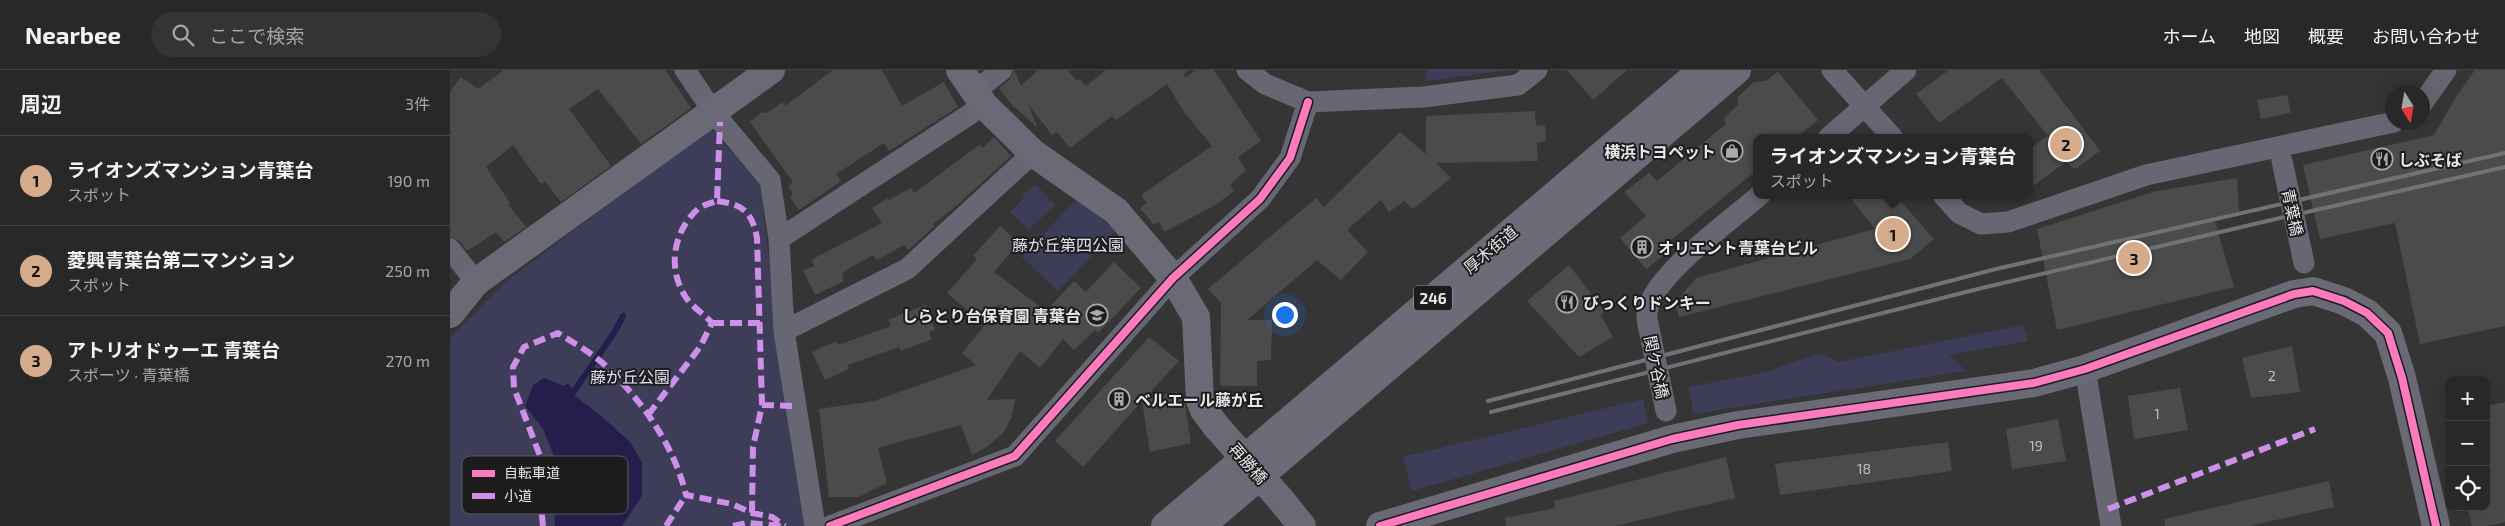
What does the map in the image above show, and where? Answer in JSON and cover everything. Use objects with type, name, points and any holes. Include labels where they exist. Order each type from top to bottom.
[{"type":"highway","name":"厚木街道","points":[[1165,526],[1702,70]]},
{"type":"highway","name":"厚木街道","points":[[1202,526],[1737,70]]},
{"type":"street","points":[[685,70],[714,113],[770,180],[780,239],[784,331],[815,526]]},
{"type":"street","points":[[450,314],[476,282],[714,113],[771,70]]},
{"type":"street","points":[[780,239],[973,89],[1002,70]]},
{"type":"street","points":[[1247,70],[1266,84],[1308,102],[1423,97],[1518,85],[1537,70]]},
{"type":"street","points":[[1832,70],[1890,134]]},
{"type":"street","points":[[1833,134],[1906,70]]},
{"type":"street","points":[[2430,93],[2446,70]]},
{"type":"street","name":"再勝橋","points":[[973,89],[1033,153],[1116,211],[1172,278],[1196,317],[1200,400],[1204,410],[1302,526]]},
{"type":"street","points":[[830,526],[1015,456],[1172,278],[1260,199],[1290,158],[1308,102]]},
{"type":"street","points":[[1947,199],[1959,213],[1981,224],[2008,222],[2146,175],[2281,154],[2385,125]]},
{"type":"street","points":[[784,331],[907,269],[1033,153]]},
{"type":"street","name":"青葉橋","points":[[2281,154],[2304,263],[2313,291]]},
{"type":"street","name":"関ケ谷橋","points":[[1672,439],[1646,311],[1669,273],[1755,199]]},
{"type":"street","points":[[450,249],[476,282]]},
{"type":"street","points":[[1380,526],[1672,439],[1738,425],[2034,383],[2085,369],[2294,294],[2313,291],[2344,301],[2368,313],[2388,333],[2402,378],[2436,526]]},
{"type":"street","points":[[2085,369],[2111,526]]},
{"type":"green space","points":[[1427,70],[1511,70],[1426,81]]},
{"type":"green space","name":"藤が丘公園","points":[[711,128],[760,184],[792,453],[806,526],[450,526],[450,338],[505,282]]},
{"type":"green space","points":[[1035,184],[1055,205],[1029,229],[1010,212],[1023,199],[1022,195]]},
{"type":"green space","name":"藤が丘第四公園","points":[[1079,197],[1115,231],[1058,291],[1022,257]]},
{"type":"green space","points":[[2023,325],[2028,341],[1949,355],[1966,371],[1693,414],[1689,387],[1767,372],[1819,353],[1839,362]]},
{"type":"green space","points":[[1643,399],[1648,423],[1412,491],[1403,457]]},
{"type":"shaded area","points":[[544,378],[567,387],[572,394],[599,414],[630,442],[642,463],[642,496],[622,526],[555,526],[555,514],[628,514],[628,456],[554,456],[543,429],[525,406],[533,385]]},
{"type":"building","points":[[504,70],[665,70],[691,108],[641,144],[598,89],[569,109],[611,166],[561,202],[545,181],[541,184],[513,145],[486,167],[510,203],[508,204],[526,227],[504,242],[496,232],[467,251],[459,241],[450,237],[450,92],[461,77],[478,89]]},
{"type":"building","points":[[833,70],[882,70],[902,106],[944,82],[958,107],[889,151],[884,143],[836,174],[841,181],[799,210],[790,197],[793,194],[788,186],[793,182],[750,122],[762,112],[767,113],[783,102],[785,106]]},
{"type":"building","points":[[1014,70],[1021,86],[1038,70],[1067,70],[1077,81],[1080,79],[1086,86],[1106,70],[1189,70],[1183,74],[1186,78],[1196,70],[1214,70],[1261,141],[1238,157],[1246,170],[1230,185],[1234,191],[1214,206],[1164,232],[1159,222],[1154,225],[1140,208],[1147,203],[1141,195],[1212,146],[1184,112],[1167,84],[1116,120],[1112,116],[1070,148],[1057,132],[1052,135],[1028,104],[1038,128],[1012,105],[999,88],[1010,79]]},
{"type":"building","points":[[1567,70],[1627,70],[1593,100]]},
{"type":"building","points":[[1949,70],[2039,70],[2100,151],[2075,169],[2066,162],[2033,186],[2033,146],[2048,136],[2002,78],[1939,123],[1916,94]]},
{"type":"building","points":[[2475,70],[2505,70],[2505,326],[2420,344],[2395,223],[2320,239],[2303,165],[2434,135],[2458,94]]},
{"type":"building","points":[[1778,72],[1818,120],[1801,134],[1753,134],[1753,173],[1659,250],[1664,255],[1646,269],[1620,238],[1646,216],[1624,192],[1649,173],[1657,181],[1726,124],[1724,118],[1739,104],[1737,98],[1754,82],[1766,81]]},
{"type":"building","points":[[2287,95],[2291,113],[2261,119],[2257,100]]},
{"type":"building","points":[[1535,111],[1536,126],[1545,125],[1546,141],[1537,143],[1538,161],[1436,163],[1451,178],[1413,209],[1404,201],[1389,212],[1381,200],[1347,230],[1368,252],[1341,280],[1317,260],[1247,320],[1272,320],[1271,360],[1257,361],[1257,386],[1220,386],[1221,303],[1208,289],[1316,198],[1324,207],[1400,132],[1426,154],[1426,116]]},
{"type":"building","points":[[994,137],[1011,156],[955,207],[933,224],[935,226],[913,246],[908,250],[904,245],[877,260],[873,255],[845,271],[842,274],[844,281],[815,295],[803,270],[815,266],[811,260],[882,223],[872,208],[888,198],[889,200],[911,188],[914,193],[979,145],[983,148]]},
{"type":"building","points":[[2237,178],[2239,211],[2214,218],[2234,287],[2057,330],[2037,229],[2156,191]]},
{"type":"building","points":[[1851,199],[1899,199],[1934,239],[1910,259],[1679,317],[1675,303],[1696,278],[1875,229]]},
{"type":"building","points":[[1000,226],[1019,243],[994,272],[1046,311],[1074,281],[1086,292],[1114,262],[1141,288],[1098,333],[1095,330],[1074,350],[1063,339],[1040,368],[1020,351],[987,400],[1015,399],[1012,416],[1004,432],[988,446],[972,455],[961,425],[878,448],[887,483],[858,497],[829,497],[819,409],[874,401],[976,365],[962,353],[1002,304],[973,315],[947,293],[977,259],[973,256]]},
{"type":"building","points":[[1569,265],[1604,311],[1601,315],[1613,337],[1579,357],[1527,301]]},
{"type":"building","points":[[925,305],[935,330],[929,332],[932,339],[901,351],[899,347],[848,365],[849,369],[825,380],[812,352],[836,341],[838,345],[891,326],[888,320]]},
{"type":"building","name":"ベルエール藤が丘","points":[[1149,337],[1179,361],[1145,398],[1177,392],[1178,398],[1184,397],[1191,443],[1150,452],[1142,401],[1083,467],[1055,441]]},
{"type":"building","points":[[2292,346],[2300,392],[2251,398],[2242,358]]},
{"type":"building","points":[[2180,388],[2188,430],[2134,439],[2128,396]]},
{"type":"building","points":[[2505,402],[2505,522],[2487,526],[2472,526],[2468,511],[2490,511],[2490,405]]},
{"type":"building","points":[[2058,419],[2066,461],[2012,469],[2006,429]]},
{"type":"building","points":[[1948,442],[1952,471],[1780,495],[1775,464]]},
{"type":"building","points":[[1726,457],[1735,498],[1615,526],[1506,526],[1505,518],[1555,508],[1554,501]]},
{"type":"building","points":[[2329,481],[2334,507],[2249,526],[2165,526],[2164,519]]},
{"type":"waterway","points":[[567,387],[572,394],[614,333],[623,316]]},
{"type":"railway","points":[[1488,401],[1996,269],[2505,153]]},
{"type":"railway","points":[[2292,209],[2294,215],[2505,167]]},
{"type":"railway","points":[[1491,412],[1982,288],[2293,215],[2291,202]]},
{"type":"marked path","points":[[648,415],[700,347],[712,323],[687,299],[681,288],[677,276],[675,252],[683,228],[690,217],[699,208],[717,201],[720,122]]},
{"type":"marked path","points":[[717,201],[734,204],[745,211],[752,222],[757,238],[762,405],[753,447],[752,513]]},
{"type":"marked path","points":[[712,323],[761,323]]},
{"type":"marked path","points":[[540,456],[514,388],[513,367],[524,347],[558,333],[589,352],[606,366],[644,409],[665,441],[674,459],[686,495],[732,504],[752,513],[772,517],[785,526]]},
{"type":"marked path","points":[[762,405],[796,406]]},
{"type":"marked path","points":[[2108,509],[2315,429]]},
{"type":"marked path","points":[[666,526],[686,495]]},
{"type":"marked path","points":[[542,514],[543,526]]},
{"type":"marked path","points":[[733,526],[747,523],[784,526]]},
{"type":"cycle path","points":[[830,526],[1015,456],[1173,278],[1260,199],[1290,158],[1308,102]]},
{"type":"cycle path","points":[[1380,526],[1672,439],[1738,425],[2034,383],[2085,369],[2294,294],[2313,291],[2344,301],[2367,313],[2388,333],[2402,378],[2436,526]]},
{"type":"place","name":"菱興青葉台第二マンション","points":[[2066,144]]},
{"type":"place","name":"横浜トヨペット","points":[[1732,151]]},
{"type":"place","name":"しぶそば","points":[[2382,159]]},
{"type":"place","name":"ライオンズマンション青葉台","points":[[1893,234]]},
{"type":"place","name":"オリエント青葉台ビル","points":[[1642,247]]},
{"type":"place","name":"アトリオドゥーエ 青葉台","points":[[2134,258]]},
{"type":"place","name":"びっくりドンキー","points":[[1567,302]]},
{"type":"place","name":"しらとり台保育園 青葉台","points":[[1097,315]]},
{"type":"place","name":"ベルエール藤が丘","points":[[1119,399]]}]
